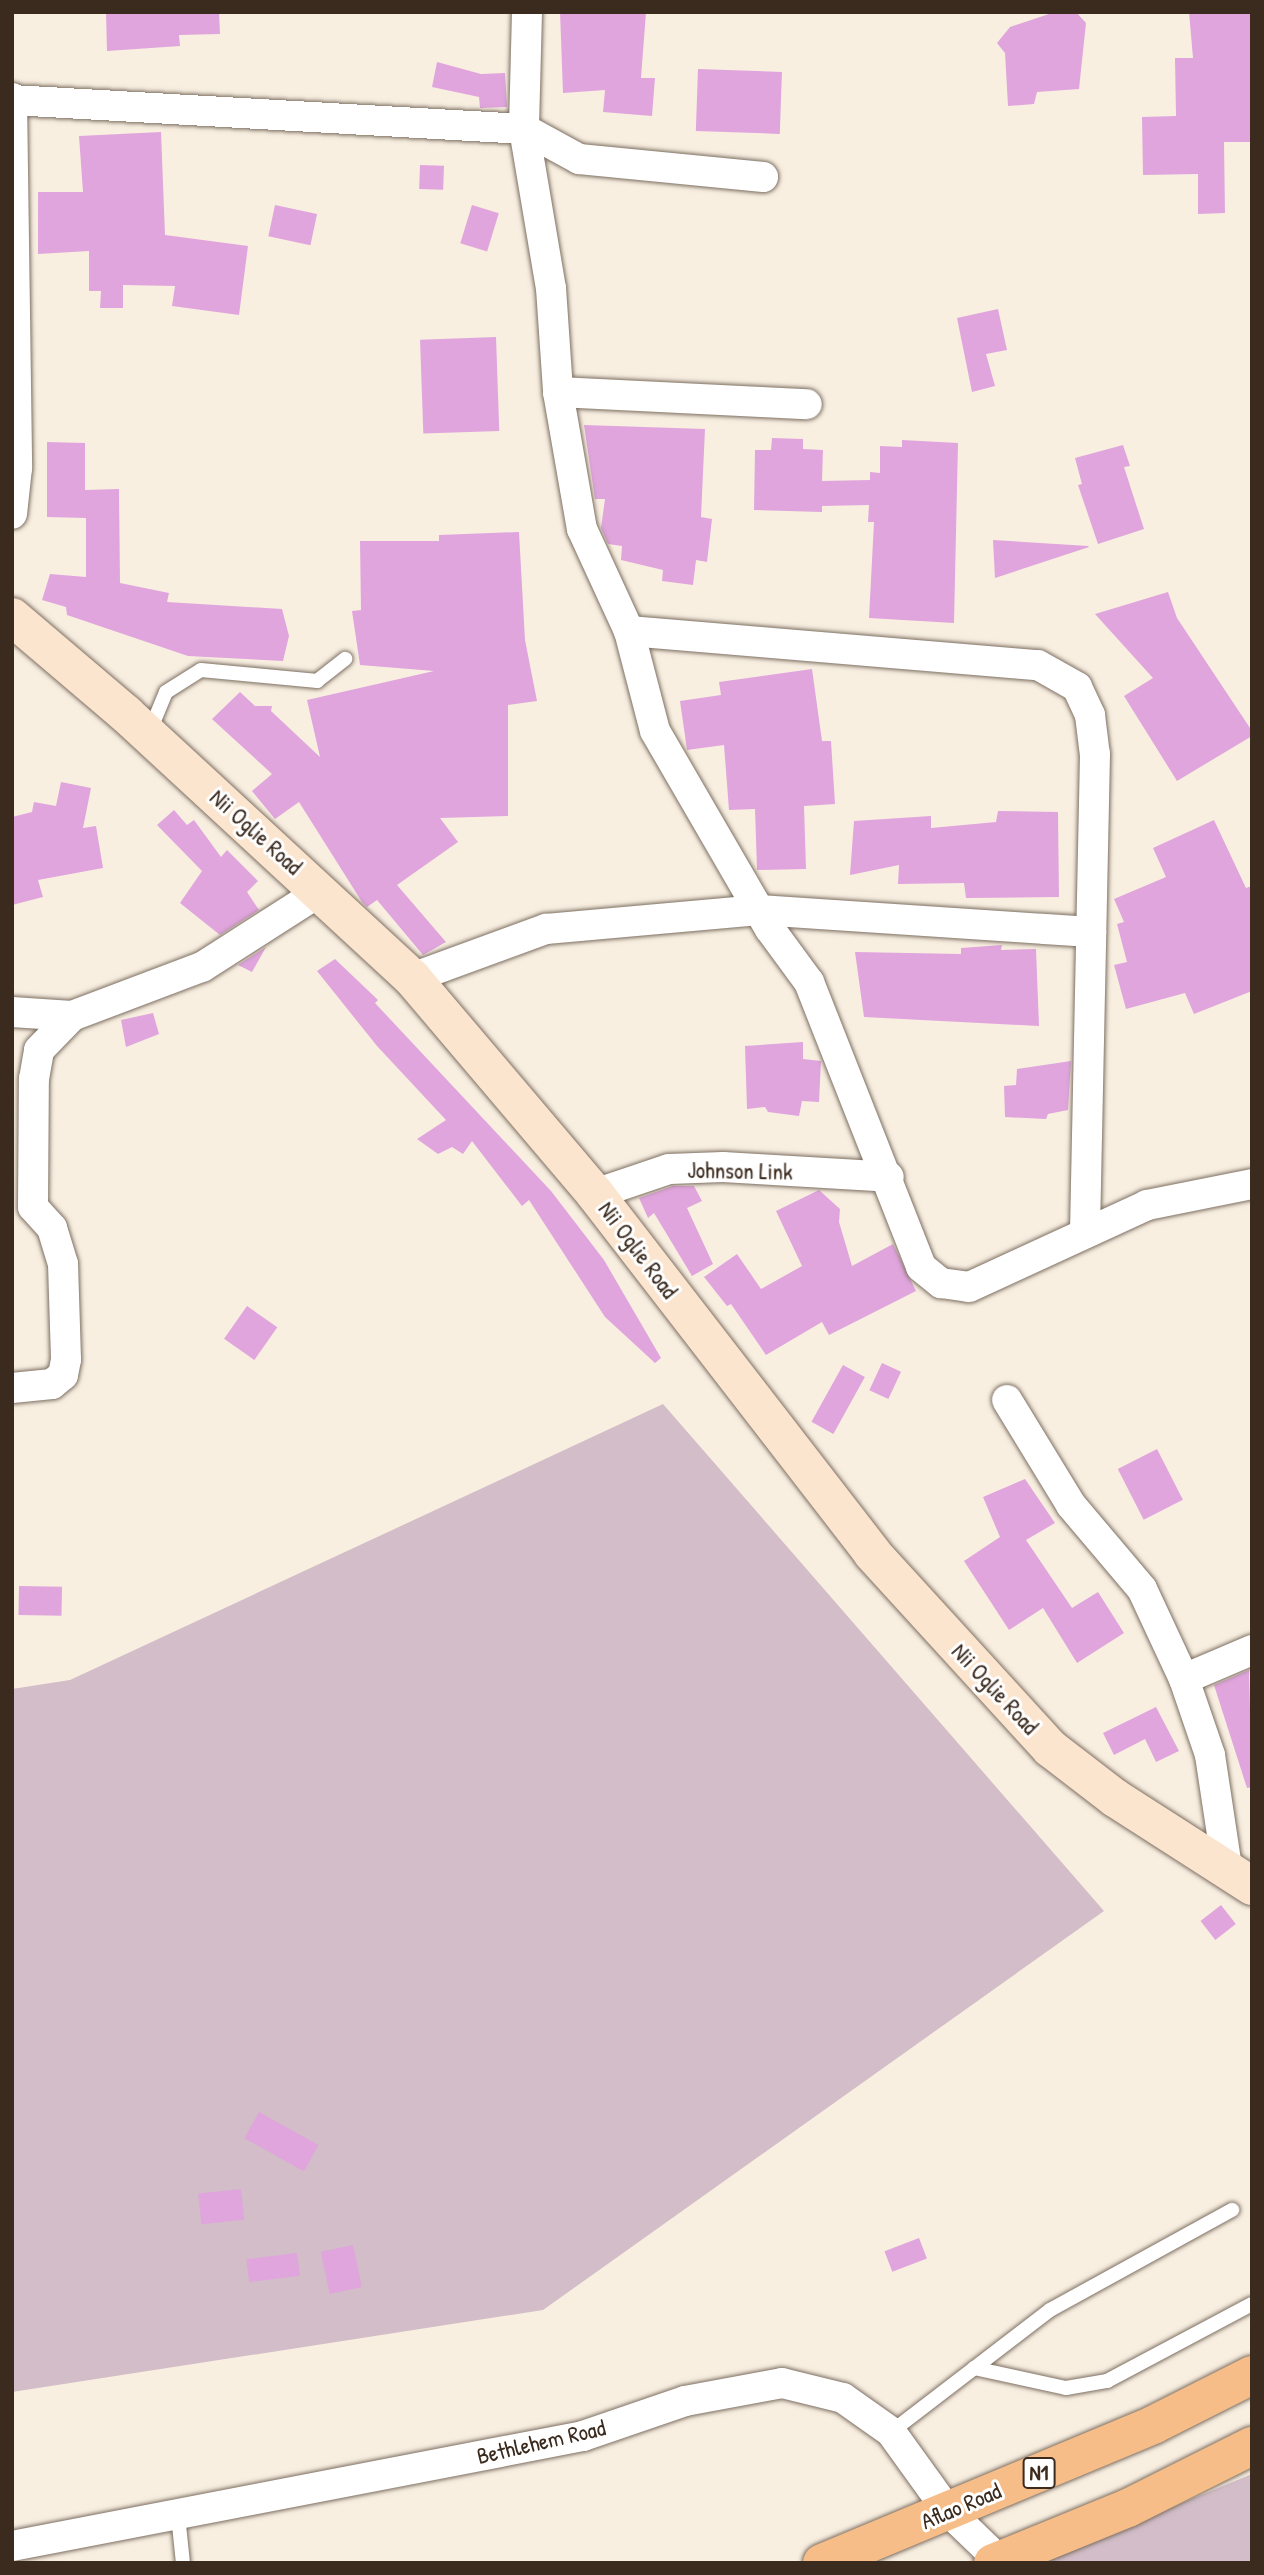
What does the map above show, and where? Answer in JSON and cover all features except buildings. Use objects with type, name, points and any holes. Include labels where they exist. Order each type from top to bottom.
[{"type":"highway","name":"Aflao Road","points":[[822,2563],[1153,2425],[1252,2375]]},
{"type":"highway","points":[[1011,2559],[1128,2508],[1252,2446]]},
{"type":"street","points":[[527,12],[524,129],[551,288],[558,392],[582,529],[629,631],[655,731],[759,910],[809,982],[889,1177],[921,1267],[941,1283],[969,1287],[1147,1205],[1252,1184]]},
{"type":"street","points":[[12,514],[17,468],[12,99],[524,129],[579,159],[763,177]]},
{"type":"street","points":[[558,392],[807,404]]},
{"type":"street","name":"Nii Oglie Road","points":[[12,617],[149,735],[321,891],[412,978],[595,1194],[872,1553],[1050,1748],[1115,1798],[1239,1876]]},
{"type":"street","points":[[629,631],[1038,665],[1077,687],[1090,715],[1095,754],[1086,1233]]},
{"type":"street","points":[[12,1012],[72,1016],[202,967],[321,891]]},
{"type":"street","points":[[412,978],[546,929],[759,910],[1091,932]]},
{"type":"street","points":[[12,1388],[52,1384],[63,1375],[66,1359],[63,1264],[52,1228],[23,1208],[39,1050],[72,1016]]},
{"type":"street","name":"Johnson Link","points":[[595,1194],[669,1170],[723,1167],[889,1177]]},
{"type":"street","points":[[1007,1400],[1071,1505],[1142,1588],[1184,1679],[1210,1755],[1239,1876]]},
{"type":"street","points":[[1184,1679],[1252,1650]]},
{"type":"street","name":"Bethlehem Road","points":[[12,2546],[583,2436],[685,2401],[782,2383],[842,2399],[891,2432],[948,2511],[1011,2559]]},
{"type":"lane","points":[[149,735],[166,692],[201,670],[317,681],[345,659]]},
{"type":"lane","points":[[891,2432],[1050,2310],[1232,2210]]},
{"type":"lane","points":[[974,2368],[1066,2388],[1107,2381],[1252,2304]]},
{"type":"lane","points":[[178,2515],[183,2563]]},
{"type":"shaded area","points":[[663,1404],[1104,1911],[543,2310],[12,2392],[12,1689],[70,1680]]},
{"type":"shaded area","points":[[1252,2474],[1252,2563],[1037,2563]]}]
